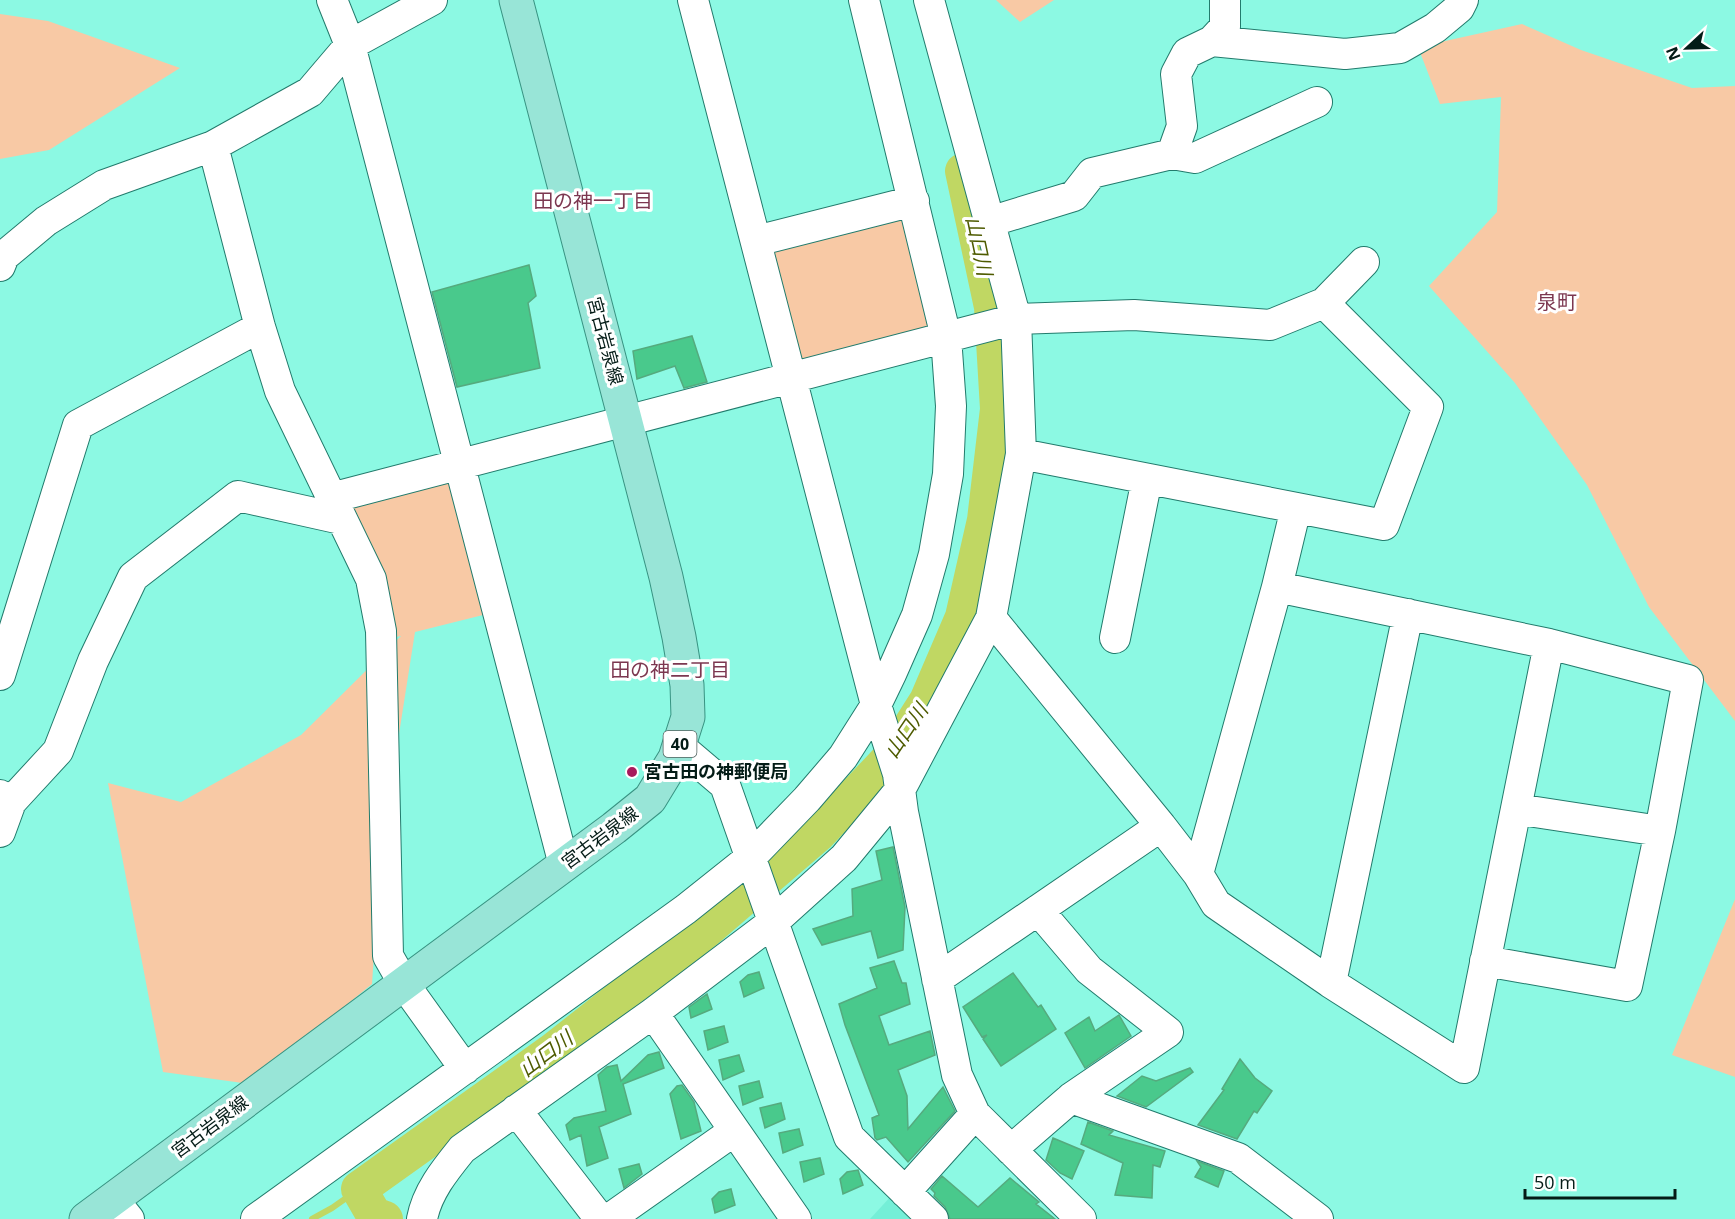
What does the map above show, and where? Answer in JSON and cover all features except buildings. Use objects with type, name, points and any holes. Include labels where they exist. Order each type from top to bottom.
[{"type":"main road","name":"宮古岩泉線","points":[[86,1219],[121,1209],[404,984],[650,799],[675,758],[688,717],[687,684],[679,637],[516,0]]},
{"type":"street","points":[[332,0],[350,45],[564,865]]},
{"type":"street","points":[[0,266],[4,256],[46,221],[104,185],[213,146],[310,92],[350,45],[432,0]]},
{"type":"street","points":[[693,0],[876,705],[899,782],[903,812],[957,1075],[975,1114],[1081,1219]]},
{"type":"street","points":[[256,1219],[686,909],[750,858],[807,799],[843,757],[876,705],[917,615],[934,554],[948,474],[951,406],[950,336],[864,0]]},
{"type":"street","points":[[422,1219],[424,1208],[438,1179],[462,1149],[652,1013],[772,923],[844,858],[899,782],[991,618],[1021,454],[1010,321],[989,222],[929,0]]},
{"type":"street","points":[[1172,154],[1182,126],[1176,74],[1187,53],[1212,41],[1226,27],[1225,0]]},
{"type":"street","points":[[1212,41],[1345,54],[1400,48],[1435,28],[1459,8],[1463,0]]},
{"type":"street","points":[[989,222],[1074,196],[1092,173],[1172,154],[1195,158],[1317,102]]},
{"type":"street","points":[[213,146],[260,327],[280,391],[371,579],[381,632],[388,956],[404,984],[465,1069]]},
{"type":"street","points":[[756,242],[914,201]]},
{"type":"street","points":[[0,832],[5,799],[58,751],[93,661],[133,577],[238,496],[336,508],[459,464],[1010,321],[1134,315],[1270,325],[1324,303],[1364,262]]},
{"type":"street","points":[[1021,454],[1384,525],[1428,407],[1324,303]]},
{"type":"street","points":[[0,675],[78,426],[260,327]]},
{"type":"street","points":[[1114,638],[1147,479]]},
{"type":"street","points":[[1198,874],[1277,587],[1296,508]]},
{"type":"street","points":[[1277,587],[1549,644],[1688,680],[1660,831],[1627,986],[1485,961]]},
{"type":"street","points":[[1331,983],[1408,614]]},
{"type":"street","points":[[991,618],[1161,826],[1198,874],[1216,904],[1331,983],[1464,1068],[1549,644]]},
{"type":"street","points":[[679,746],[725,784],[849,1137],[933,1219]]},
{"type":"street","points":[[1516,809],[1660,831]]},
{"type":"street","points":[[937,979],[1161,826]]},
{"type":"street","points":[[1011,1150],[1071,1098],[1168,1032],[1089,970],[1038,910]]},
{"type":"street","points":[[652,1013],[796,1219]]},
{"type":"street","points":[[1071,1098],[1238,1158],[1318,1219]]},
{"type":"street","points":[[516,1110],[600,1219]]},
{"type":"street","points":[[905,1192],[975,1114]]},
{"type":"street","points":[[609,1219],[734,1131]]},
{"type":"shaded area","points":[[996,0],[1054,0],[1020,22]]},
{"type":"shaded area","points":[[0,14],[48,21],[180,68],[49,150],[0,159]]},
{"type":"shaded area","points":[[1522,24],[1581,50],[1692,88],[1735,86],[1735,721],[1649,607],[1587,485],[1515,383],[1429,286],[1497,212],[1501,97],[1440,104],[1418,47]]},
{"type":"shaded area","points":[[909,210],[937,333],[798,368],[766,246]]},
{"type":"shaded area","points":[[452,477],[487,614],[415,632],[381,849],[372,984],[250,1084],[163,1072],[108,783],[181,802],[301,735],[401,636],[391,638],[349,502]]},
{"type":"shaded area","points":[[1735,899],[1735,1077],[1672,1055]]},
{"type":"shaded area","points":[[893,1194],[920,1219],[870,1219]]},
{"type":"waterway","name":"山口川","points":[[385,1219],[374,1215],[359,1189],[554,1050],[705,931],[818,834],[892,756],[927,701],[963,617],[985,520],[998,409],[992,307],[963,171]]},
{"type":"waterway","points":[[312,1219],[359,1189]]},
{"type":"place","name":"宮古田の神郵便局","points":[[632,772]]},
{"type":"district","name":"田の神一丁目","points":[[593,201]]},
{"type":"district","name":"泉町","points":[[1557,302]]},
{"type":"district","name":"田の神二丁目","points":[[670,670]]}]
